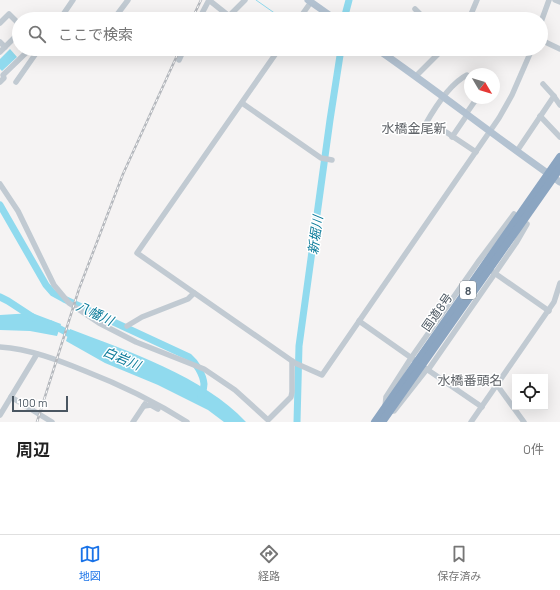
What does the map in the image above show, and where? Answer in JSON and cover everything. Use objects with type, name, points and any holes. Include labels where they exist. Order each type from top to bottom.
[{"type":"highway","name":"国道8号","points":[[554,178],[560,157]]},
{"type":"highway","name":"国道8号","points":[[375,422],[388,409],[560,168]]},
{"type":"highway","name":"国道8号","points":[[382,422],[388,409]]},
{"type":"main road","points":[[309,1],[325,12]]},
{"type":"main road","points":[[387,56],[554,178]]},
{"type":"street","points":[[65,12],[73,0]]},
{"type":"street","points":[[119,12],[128,0]]},
{"type":"street","points":[[203,12],[209,0],[224,12]]},
{"type":"street","points":[[233,12],[245,0]]},
{"type":"street","points":[[472,12],[477,0]]},
{"type":"street","points":[[545,12],[549,0]]},
{"type":"street","points":[[555,0],[560,2]]},
{"type":"street","points":[[303,12],[309,1]]},
{"type":"street","points":[[415,9],[418,12]]},
{"type":"street","points":[[0,23],[10,14],[12,16]]},
{"type":"street","points":[[0,52],[12,40]]},
{"type":"street","points":[[0,42],[5,47]]},
{"type":"street","points":[[548,43],[560,49]]},
{"type":"street","points":[[0,82],[4,78],[1,74],[22,56]]},
{"type":"street","points":[[16,82],[34,56]]},
{"type":"street","points":[[179,60],[181,56]]},
{"type":"street","points":[[274,56],[137,253],[294,362],[322,375],[490,132],[512,95],[529,56]]},
{"type":"street","points":[[416,76],[436,56]]},
{"type":"street","points":[[464,76],[460,78],[435,108],[425,125],[446,132],[476,152]]},
{"type":"street","points":[[543,84],[560,105]]},
{"type":"street","points":[[517,151],[554,96]]},
{"type":"street","points":[[242,103],[321,158],[332,160]]},
{"type":"street","points":[[452,136],[473,104]]},
{"type":"street","points":[[540,116],[560,137]]},
{"type":"street","points":[[0,184],[18,211],[54,285],[69,303],[88,316],[147,347],[204,369],[235,390],[268,420],[291,397],[294,362]]},
{"type":"street","points":[[514,214],[386,397],[388,409],[394,411],[427,369],[516,243],[527,224]]},
{"type":"street","points":[[494,273],[549,311]]},
{"type":"street","points":[[471,422],[549,311],[554,302],[560,283]]},
{"type":"street","points":[[127,326],[142,317],[188,299],[194,293]]},
{"type":"street","points":[[359,322],[412,358]]},
{"type":"street","points":[[0,348],[37,354],[76,367],[150,400],[187,422]]},
{"type":"street","points":[[0,415],[37,354]]},
{"type":"street","points":[[427,369],[482,407]]},
{"type":"street","points":[[497,385],[524,422]]},
{"type":"street","points":[[11,397],[52,422]]},
{"type":"street","points":[[133,422],[145,403],[150,400]]},
{"type":"street","points":[[144,406],[154,406],[180,422]]},
{"type":"water","points":[[10,49],[12,51],[12,56],[17,57],[2,71],[0,69],[0,59]]},
{"type":"water","points":[[32,313],[61,324],[57,336],[30,331],[0,330],[0,315]]},
{"type":"water","points":[[70,329],[163,366],[187,378],[209,391],[229,406],[246,422],[224,422],[208,410],[158,385],[105,363],[66,341]]},
{"type":"waterway","points":[[256,0],[273,12]]},
{"type":"waterway","name":"新堀川","points":[[346,12],[349,0]]},
{"type":"waterway","name":"新堀川","points":[[297,422],[299,346],[340,56]]},
{"type":"waterway","name":"八幡川","points":[[0,205],[46,285],[53,293],[189,357],[197,366],[202,376],[204,386],[201,397]]},
{"type":"waterway","points":[[0,297],[34,318]]},
{"type":"waterway","name":"白岩川","points":[[51,324],[77,338]]},
{"type":"railway","points":[[195,12],[201,0]]},
{"type":"railway","points":[[37,422],[79,289],[123,174],[177,56]]},
{"type":"district","name":"水橋金尾新","points":[[414,128]]},
{"type":"district","name":"水橋番頭名","points":[[470,380]]}]
